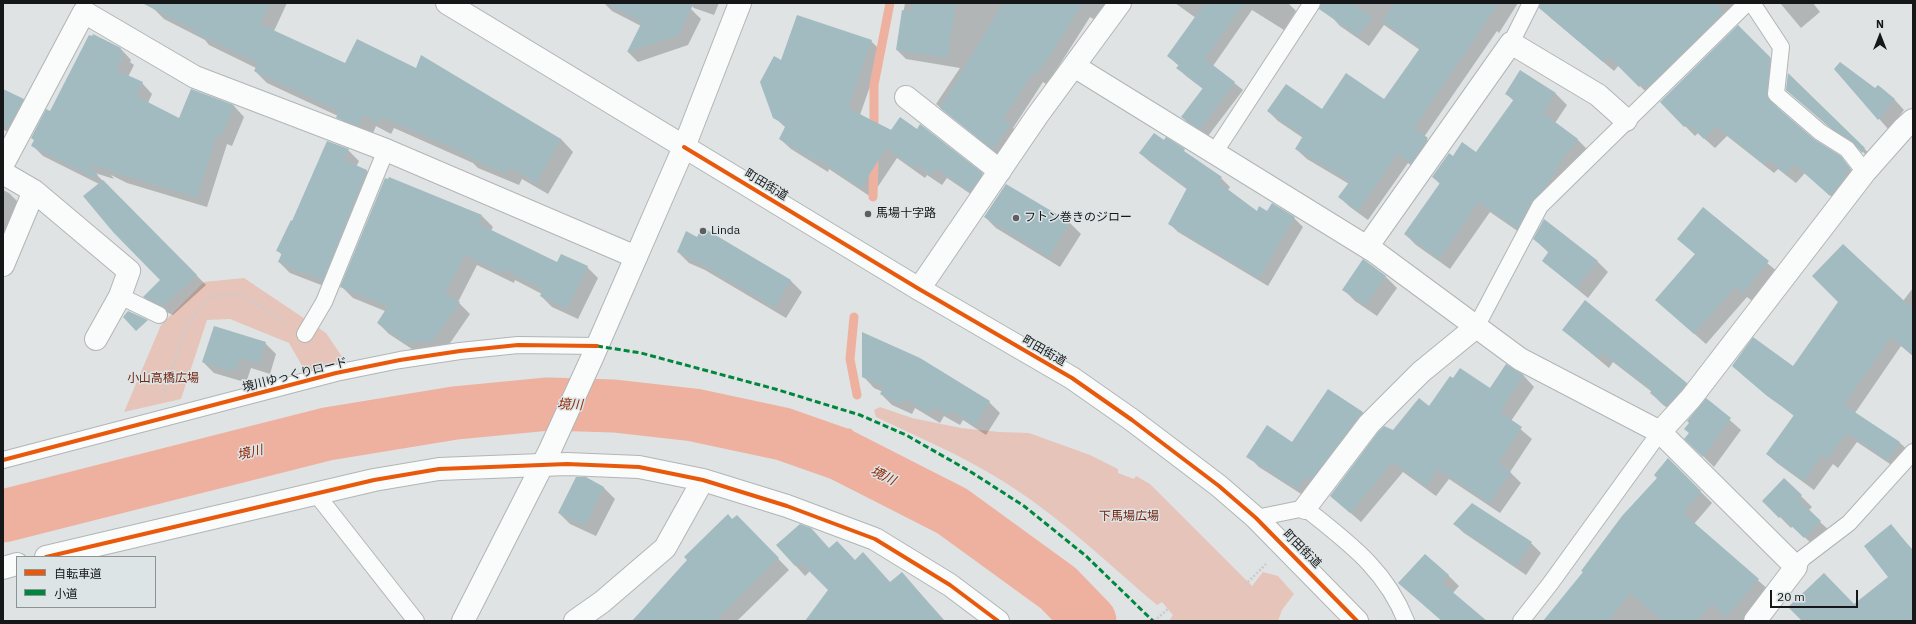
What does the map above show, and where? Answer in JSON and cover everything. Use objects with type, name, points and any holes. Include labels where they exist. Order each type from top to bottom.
[{"type":"street","name":"町田街道","points":[[447,3],[919,289],[1072,378],[1132,420],[1219,486],[1256,518],[1357,621]]},
{"type":"street","points":[[463,621],[546,458],[594,352],[684,147],[740,3]]},
{"type":"street","points":[[919,289],[1000,171],[1120,3]]},
{"type":"street","points":[[3,164],[81,8],[195,77],[386,150],[636,257]]},
{"type":"street","points":[[1367,248],[1511,43],[1598,95],[1626,120]]},
{"type":"street","points":[[1074,66],[1367,248],[1520,359],[1660,432],[1796,567],[1762,619]]},
{"type":"street","points":[[906,97],[1000,171]]},
{"type":"street","points":[[1660,432],[1691,398],[1865,172],[1903,129],[1913,120]]},
{"type":"street","points":[[3,173],[34,191],[129,271],[120,296],[96,339]]},
{"type":"street","points":[[3,265],[34,191]]},
{"type":"street","points":[[1305,508],[1369,424],[1421,372],[1476,327]]},
{"type":"street","points":[[50,556],[141,533],[374,480],[439,469],[546,458],[567,464],[639,467],[703,480],[787,506],[875,539],[950,586],[998,621]]},
{"type":"street","points":[[575,621],[602,602],[665,548],[703,480]]},
{"type":"street","points":[[3,568],[16,564]]},
{"type":"lane","points":[[1214,153],[1312,3]]},
{"type":"lane","points":[[1511,43],[1531,3]]},
{"type":"lane","points":[[1476,327],[1540,206],[1746,3]]},
{"type":"lane","points":[[1752,3],[1781,47],[1776,94],[1820,132],[1846,149],[1865,172]]},
{"type":"lane","points":[[305,334],[324,302],[386,150]]},
{"type":"lane","points":[[120,296],[159,315]]},
{"type":"lane","name":"境川ゆっくりロード","points":[[3,460],[336,373],[400,360],[460,351],[518,345],[594,352]]},
{"type":"lane","points":[[1521,621],[1550,584],[1660,432]]},
{"type":"lane","points":[[1796,567],[1803,558],[1849,523],[1913,452]]},
{"type":"lane","points":[[317,494],[416,621]]},
{"type":"lane","points":[[1256,518],[1305,508],[1367,559],[1386,582],[1406,621]]},
{"type":"path","points":[[167,418],[159,406],[186,326],[210,296],[240,294],[305,334]]},
{"type":"path","points":[[1245,585],[1269,562]]},
{"type":"path","points":[[1154,621],[1168,609]]},
{"type":"green space","name":"小山高橋広場","points":[[244,278],[326,333],[347,364],[305,371],[289,343],[230,319],[207,320],[181,399],[124,412],[161,325],[204,282]]},
{"type":"green space","name":"下馬場広場","points":[[880,407],[912,418],[961,428],[999,432],[1029,433],[1090,455],[1118,469],[1118,473],[1134,479],[1136,476],[1150,484],[1252,586],[1263,572],[1278,576],[1294,594],[1282,610],[1278,621],[1169,621],[1173,615],[1162,602],[1157,605],[1042,508],[1001,480],[970,462],[876,417],[874,410]]},
{"type":"building","points":[[142,3],[270,3],[260,24],[345,63],[357,39],[416,68],[421,55],[561,139],[536,183],[510,167],[507,174],[382,117],[379,123],[363,115],[359,126],[336,118],[339,111],[254,71],[258,63],[195,33],[196,31]]},
{"type":"building","points":[[604,3],[694,3],[678,35],[627,52],[642,22]]},
{"type":"building","points":[[913,3],[956,3],[947,58],[896,50],[902,10],[912,11]]},
{"type":"building","points":[[1003,3],[1083,3],[1047,60],[1035,75],[1033,73],[1003,119],[1011,125],[992,149],[940,108]]},
{"type":"building","points":[[1205,3],[1244,3],[1205,59],[1235,82],[1200,129],[1181,117],[1203,88],[1176,68],[1179,65],[1167,56]]},
{"type":"building","points":[[1321,3],[1352,3],[1372,17],[1358,36],[1319,9]]},
{"type":"building","points":[[1395,3],[1499,3],[1414,128],[1428,138],[1411,163],[1397,154],[1358,211],[1338,197],[1350,181],[1295,149],[1303,136],[1267,111],[1286,84],[1322,109],[1346,73],[1384,99],[1420,48],[1382,21]]},
{"type":"building","points":[[1540,3],[1715,3],[1724,12],[1647,88],[1643,84],[1639,87],[1608,56],[1603,62],[1539,8]]},
{"type":"building","points":[[797,15],[872,40],[848,108],[891,130],[900,117],[917,129],[920,124],[983,173],[970,192],[936,168],[931,175],[917,165],[915,168],[886,148],[861,188],[818,159],[817,162],[779,139],[786,125],[773,118],[760,82],[774,56],[781,60]]},
{"type":"building","points":[[1738,25],[1770,57],[1767,93],[1770,101],[1814,139],[1841,156],[1850,168],[1843,175],[1845,177],[1830,196],[1794,164],[1786,174],[1768,159],[1764,164],[1716,126],[1704,139],[1688,124],[1684,127],[1660,102]]},
{"type":"building","points":[[93,34],[121,48],[120,52],[124,54],[116,70],[143,82],[136,96],[179,118],[191,89],[234,105],[222,136],[217,134],[197,197],[116,173],[104,167],[107,170],[87,164],[98,175],[95,178],[31,146],[34,140],[31,138],[46,109],[50,111],[89,35],[92,36]]},
{"type":"building","points":[[1840,62],[1875,88],[1878,85],[1895,99],[1878,120],[1834,69]]},
{"type":"building","points":[[1520,70],[1556,93],[1543,113],[1578,139],[1554,171],[1556,172],[1543,190],[1532,201],[1517,229],[1479,202],[1439,259],[1404,234],[1440,183],[1432,177],[1449,153],[1453,156],[1462,142],[1476,152],[1514,99],[1505,94]]},
{"type":"building","points":[[1788,73],[1865,148],[1862,153],[1852,141],[1826,124],[1786,90]]},
{"type":"building","points":[[3,89],[24,99],[8,127],[3,125]]},
{"type":"building","points":[[1154,133],[1164,140],[1166,137],[1185,149],[1184,151],[1222,177],[1218,182],[1257,211],[1259,206],[1267,211],[1272,203],[1295,217],[1259,278],[1168,224],[1187,188],[1139,153]]},
{"type":"building","points":[[327,141],[349,149],[344,160],[367,170],[323,280],[303,272],[302,273],[278,262],[282,253],[276,251],[291,220],[292,221]]},
{"type":"building","points":[[389,177],[482,215],[479,224],[557,262],[561,254],[588,266],[567,309],[540,296],[543,289],[504,270],[502,273],[465,255],[445,294],[460,302],[433,341],[406,343],[377,323],[388,306],[340,287],[385,178],[388,179]]},
{"type":"building","points":[[103,180],[197,275],[163,306],[143,297],[160,280],[113,232],[83,196]]},
{"type":"building","points":[[1006,184],[1070,222],[1049,257],[984,217]]},
{"type":"building","points":[[1703,207],[1769,261],[1743,293],[1736,286],[1694,334],[1655,300],[1695,254],[1677,239]]},
{"type":"building","points":[[1544,219],[1598,261],[1576,288],[1542,261],[1549,251],[1533,239]]},
{"type":"building","points":[[702,227],[791,280],[775,308],[693,259],[677,252],[686,231],[697,237]]},
{"type":"building","points":[[1843,244],[1913,309],[1913,356],[1891,337],[1844,405],[1900,442],[1888,460],[1847,433],[1827,459],[1822,455],[1804,481],[1766,454],[1794,415],[1767,396],[1732,366],[1753,337],[1793,366],[1838,302],[1812,276]]},
{"type":"building","points":[[1363,259],[1386,276],[1366,305],[1342,290]]},
{"type":"building","points":[[1585,300],[1687,383],[1667,406],[1650,393],[1652,390],[1602,353],[1598,358],[1562,330]]},
{"type":"building","points":[[128,311],[148,320],[136,331],[123,317]]},
{"type":"building","points":[[214,326],[266,342],[259,364],[240,358],[236,370],[231,369],[230,371],[202,362]]},
{"type":"building","points":[[862,332],[920,358],[990,401],[975,425],[951,410],[948,415],[933,406],[929,413],[904,398],[901,404],[880,394],[884,387],[862,377]]},
{"type":"building","points":[[1506,364],[1524,375],[1500,412],[1522,427],[1498,463],[1511,472],[1489,503],[1438,469],[1426,486],[1392,462],[1350,513],[1330,496],[1378,432],[1384,426],[1393,430],[1419,398],[1429,406],[1450,376],[1453,378],[1460,368],[1490,388]]},
{"type":"building","points":[[1328,389],[1363,412],[1311,480],[1306,476],[1298,489],[1246,457],[1267,425],[1292,442]]},
{"type":"building","points":[[1706,398],[1731,418],[1703,457],[1684,439],[1689,433],[1684,429],[1689,423],[1687,421]]},
{"type":"building","points":[[1668,458],[1701,491],[1683,513],[1759,579],[1726,617],[1712,604],[1696,621],[1663,621],[1630,593],[1608,621],[1543,621],[1583,572],[1581,571],[1622,516],[1657,478],[1654,475]]},
{"type":"building","points":[[576,477],[586,477],[604,487],[585,526],[558,513]]},
{"type":"building","points":[[1784,478],[1802,495],[1798,499],[1821,521],[1804,538],[1781,516],[1779,518],[1762,501]]},
{"type":"building","points":[[1472,503],[1532,542],[1516,566],[1453,524]]},
{"type":"building","points":[[728,514],[732,519],[737,515],[779,558],[715,621],[632,621],[687,560],[684,557]]},
{"type":"building","points":[[800,524],[811,528],[829,548],[837,541],[855,560],[863,552],[890,582],[902,572],[944,621],[805,621],[828,590],[800,562],[795,566],[776,545]]},
{"type":"building","points":[[1891,524],[1913,551],[1913,621],[1802,621],[1788,607],[1824,573],[1854,604],[1888,577],[1864,546]]},
{"type":"building","points":[[1425,554],[1449,575],[1442,583],[1487,621],[1442,621],[1398,583]]},
{"type":"waterway","points":[[874,132],[874,85],[890,3]]},
{"type":"waterway","points":[[873,197],[874,157]]},
{"type":"waterway","points":[[854,317],[850,359],[857,395]]},
{"type":"waterway","name":"境川","points":[[3,516],[327,434],[455,413],[548,404],[614,406],[694,415],[783,434],[840,454],[952,511],[1058,588],[1090,621]]},
{"type":"waterway","points":[[840,454],[849,433]]},
{"type":"marked path","points":[[597,346],[641,353],[775,389],[860,415],[906,435],[971,472],[1024,506],[1086,556],[1153,621]]},
{"type":"cycle path","points":[[684,147],[919,289],[1072,378],[1132,420],[1219,486],[1256,518],[1357,621]]},
{"type":"cycle path","points":[[3,460],[336,373],[400,360],[460,351],[518,345],[597,346]]},
{"type":"cycle path","points":[[50,556],[374,480],[439,469],[567,464],[639,467],[703,480],[787,506],[875,539],[950,585],[998,621]]},
{"type":"place","name":"馬場十字路","points":[[868,214]]},
{"type":"place","name":"フトン巻きのジロー","points":[[1016,218]]},
{"type":"place","name":"Linda","points":[[703,231]]}]
